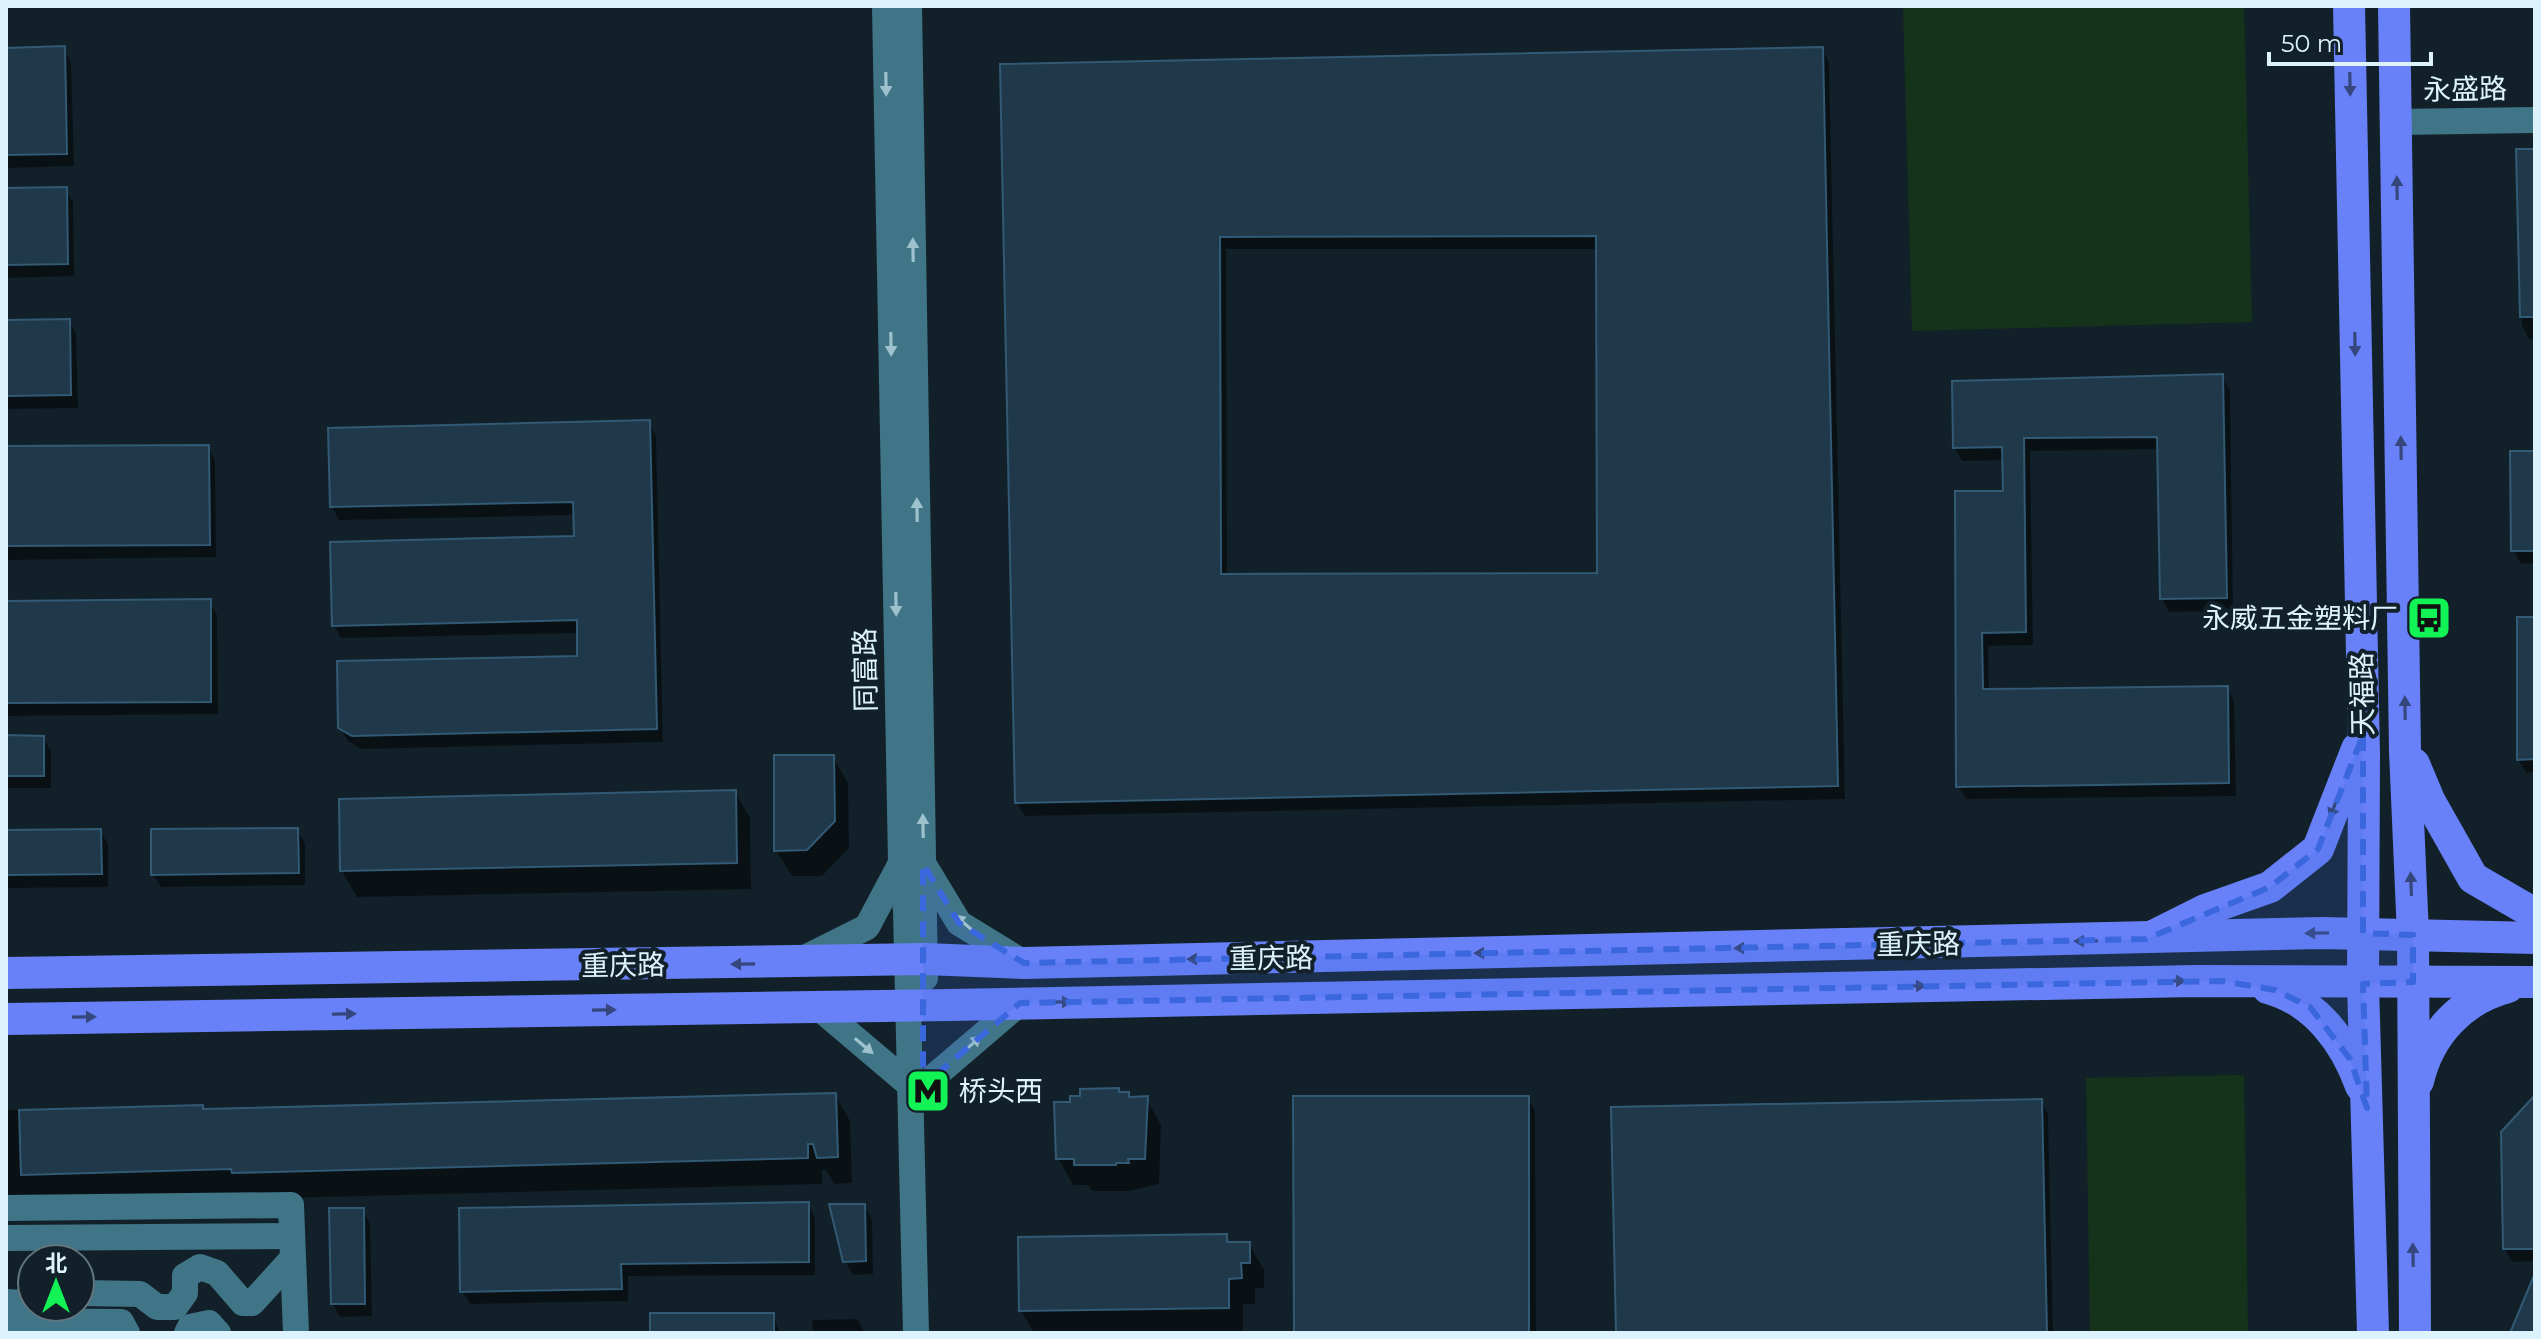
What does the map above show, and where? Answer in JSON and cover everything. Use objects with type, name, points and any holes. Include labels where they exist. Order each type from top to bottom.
[{"type":"main road","name":"天福路","points":[[2349,6],[2363,735],[2363,984],[2373,1333]]},
{"type":"main road","name":"天福路","points":[[2394,6],[2405,751],[2413,935],[2415,1333]]},
{"type":"main road","points":[[2146,939],[2205,910],[2270,887],[2318,849],[2363,735]]},
{"type":"main road","points":[[2405,751],[2419,770],[2429,800],[2473,878],[2535,914]]},
{"type":"main road","name":"重庆路","points":[[6,973],[916,960],[1024,963],[2363,933],[2535,938]]},
{"type":"main road","name":"重庆路","points":[[6,1019],[916,1006],[2195,981],[2535,983]]},
{"type":"main road","points":[[2250,983],[2275,990],[2310,1007],[2327,1025],[2350,1059],[2367,1108]]},
{"type":"main road","points":[[2413,1102],[2433,1045],[2462,1008],[2486,993],[2535,983]]},
{"type":"street","name":"同富路","points":[[885,6],[916,960],[916,1333]]},
{"type":"street","name":"同富路","points":[[909,6],[912,864]]},
{"type":"street","name":"永盛路","points":[[2396,122],[2535,120]]},
{"type":"street","points":[[794,963],[867,927],[912,864],[959,923],[1024,963]]},
{"type":"street","points":[[818,1007],[916,1086],[1020,1003]]},
{"type":"street","name":"同富路","points":[[916,1086],[929,1333]]},
{"type":"street","points":[[6,1208],[291,1205],[293,1330]]},
{"type":"street","points":[[6,1221],[292,1238]]},
{"type":"street","points":[[6,1238],[292,1238]]},
{"type":"street","points":[[96,1293],[140,1294],[157,1307],[175,1307],[185,1293],[185,1276],[200,1267],[217,1273],[243,1303],[252,1303],[292,1238]]},
{"type":"street","points":[[6,1321],[121,1322],[127,1333]]},
{"type":"street","points":[[187,1333],[190,1327],[209,1323],[218,1333]]},
{"type":"highlighted area","points":[[2363,735],[2363,933],[2413,935],[2413,982],[2363,984],[2367,1108],[2350,1059],[2310,1007],[2275,990],[2222,981],[1020,1003],[923,1086],[923,864],[959,923],[1024,963],[2146,939],[2270,887],[2318,849]]},
{"type":"green space","points":[[1903,6],[2244,6],[2252,322],[1912,331]]},
{"type":"green space","points":[[2244,1075],[2248,1333],[2090,1333],[2086,1078]]},
{"type":"building","points":[[65,46],[67,154],[6,155],[6,48]]},
{"type":"building","points":[[1823,47],[1838,786],[1015,803],[1000,64]],"holes":[[[1596,236],[1597,573],[1221,574],[1220,237]]]},
{"type":"building","points":[[2516,149],[2535,149],[2535,317],[2520,317]]},
{"type":"building","points":[[67,187],[68,264],[6,265],[6,188]]},
{"type":"building","points":[[70,319],[71,395],[6,396],[6,320]]},
{"type":"building","points":[[2223,374],[2227,598],[2160,599],[2157,437],[2024,438],[2026,632],[1982,633],[1983,689],[2228,686],[2229,783],[1956,787],[1955,491],[2003,491],[2002,447],[1953,448],[1952,381]]},
{"type":"building","points":[[650,420],[657,729],[352,736],[338,728],[337,661],[577,656],[577,620],[332,626],[330,542],[574,536],[573,502],[330,507],[328,428]]},
{"type":"building","points":[[209,445],[210,545],[6,546],[6,446]]},
{"type":"building","points":[[2510,451],[2535,451],[2535,551],[2511,551]]},
{"type":"building","points":[[211,599],[211,702],[6,703],[6,601]]},
{"type":"building","points":[[2517,617],[2535,617],[2535,759],[2517,760]]},
{"type":"building","points":[[6,735],[44,736],[44,776],[6,776]]},
{"type":"building","points":[[774,755],[834,755],[835,821],[807,850],[774,851]]},
{"type":"building","points":[[736,790],[737,863],[340,871],[339,799]]},
{"type":"building","points":[[298,828],[299,873],[151,875],[151,829]]},
{"type":"building","points":[[101,829],[102,874],[6,875],[6,830]]},
{"type":"building","points":[[1119,1088],[1119,1092],[1129,1092],[1129,1097],[1148,1096],[1145,1159],[1128,1159],[1129,1163],[1116,1165],[1074,1165],[1074,1159],[1056,1159],[1054,1102],[1070,1102],[1070,1096],[1080,1096],[1080,1089]]},
{"type":"building","points":[[836,1093],[838,1157],[817,1158],[813,1144],[808,1144],[808,1158],[232,1173],[231,1169],[21,1175],[19,1110],[203,1105],[203,1109]]},
{"type":"building","points":[[2535,1095],[2535,1249],[2503,1249],[2501,1132]]},
{"type":"building","points":[[1293,1096],[1529,1096],[1529,1333],[1294,1333]]},
{"type":"building","points":[[2042,1099],[2047,1333],[1616,1333],[1611,1107]]},
{"type":"building","points":[[809,1202],[809,1262],[621,1264],[622,1289],[460,1292],[459,1208]]},
{"type":"building","points":[[829,1204],[865,1204],[866,1261],[843,1262]]},
{"type":"building","points":[[329,1208],[364,1208],[365,1304],[331,1304]]},
{"type":"building","points":[[1227,1234],[1227,1242],[1250,1242],[1250,1263],[1241,1263],[1242,1278],[1229,1279],[1229,1308],[1019,1311],[1018,1237]]},
{"type":"building","points":[[2535,1273],[2535,1333],[2510,1333]]},
{"type":"building","points":[[650,1313],[774,1313],[774,1333],[650,1333]]},
{"type":"place","name":"永威五金塑料厂","points":[[2429,618]]},
{"type":"place","name":"桥头西","points":[[928,1091]]}]
